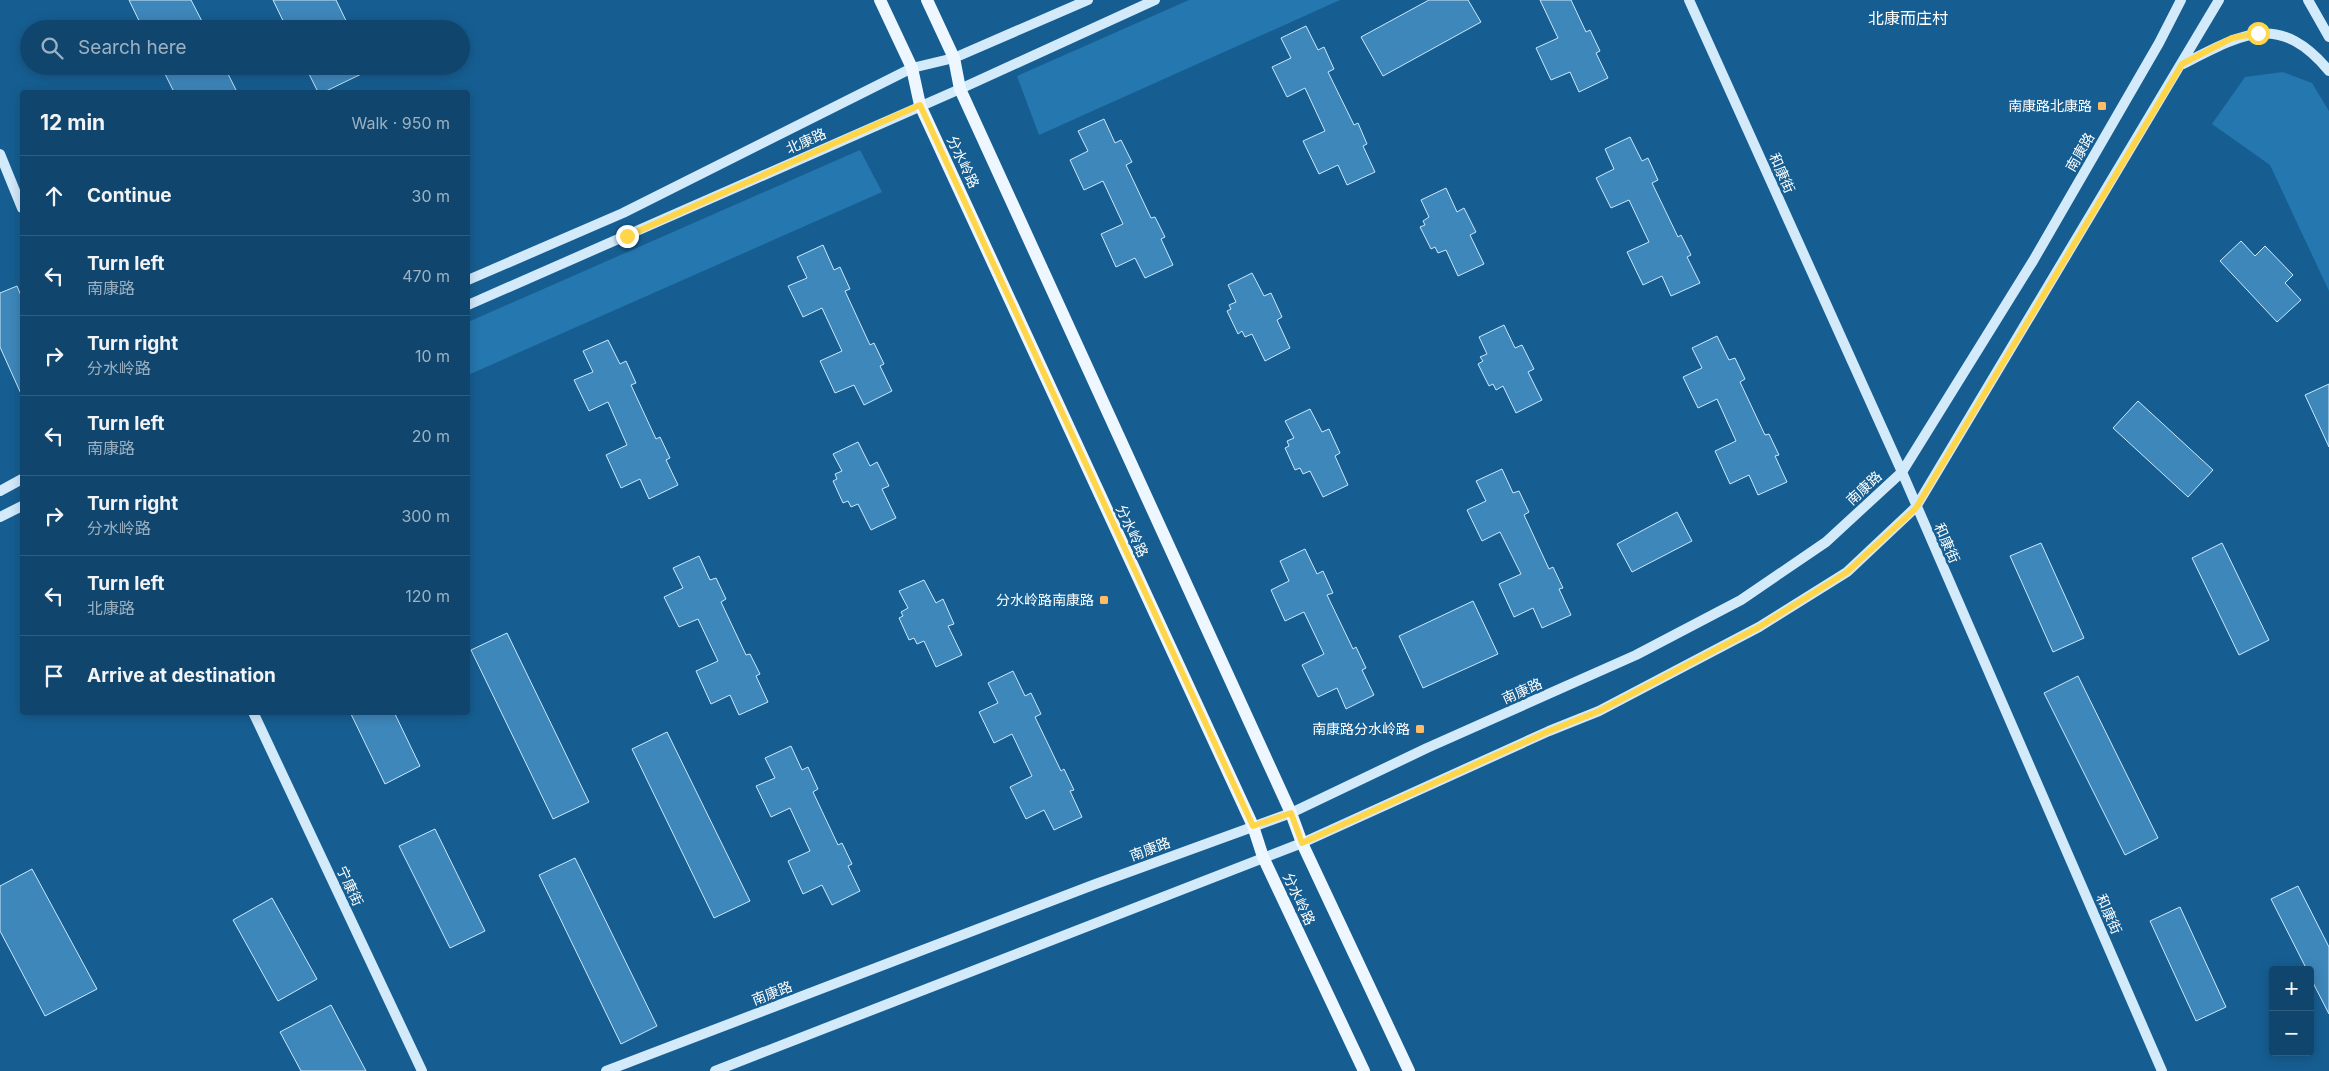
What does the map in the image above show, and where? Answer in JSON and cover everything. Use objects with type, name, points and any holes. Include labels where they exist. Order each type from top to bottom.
[{"type":"main road","name":"分水岭路","points":[[880,0],[912,68],[920,105],[1253,826],[1263,857],[1364,1071]]},
{"type":"main road","name":"分水岭路","points":[[927,0],[954,58],[960,89],[1291,813],[1302,843],[1409,1071]]},
{"type":"street","name":"北康路","points":[[470,279],[623,213],[912,68],[954,58],[1088,0]]},
{"type":"street","name":"北康路","points":[[470,304],[960,89],[1155,0]]},
{"type":"street","name":"和康街","points":[[1689,0],[1902,472],[2162,1071]]},
{"type":"street","name":"南康路","points":[[606,1071],[1291,813],[1427,748],[1636,655],[1741,600],[1826,542],[1902,472],[2033,261],[2159,43],[2181,0]]},
{"type":"street","points":[[715,1071],[1302,843],[1549,731],[1599,711],[1759,627],[1847,572],[1916,508],[2219,0]]},
{"type":"street","points":[[2308,0],[2329,36]]},
{"type":"street","points":[[2182,64],[2232,38],[2258,33],[2289,37],[2316,55],[2329,71]]},
{"type":"street","points":[[0,154],[20,203]]},
{"type":"street","points":[[0,491],[20,480]]},
{"type":"street","points":[[0,517],[20,507]]},
{"type":"street","name":"宁康街","points":[[254,715],[422,1071]]},
{"type":"shaded area","points":[[1189,0],[1340,0],[1039,135],[1017,76]]},
{"type":"shaded area","points":[[2283,72],[2312,83],[2329,111],[2329,291],[2270,165],[2212,124],[2245,77]]},
{"type":"shaded area","points":[[860,150],[882,192],[470,374],[470,321]]},
{"type":"building","points":[[129,0],[191,0],[201,20],[139,20]]},
{"type":"building","points":[[273,0],[336,0],[346,20],[283,20]]},
{"type":"building","points":[[1429,0],[1468,0],[1481,22],[1383,76],[1361,37]]},
{"type":"building","points":[[1540,0],[1571,0],[1586,32],[1590,30],[1600,51],[1596,53],[1608,78],[1579,92],[1570,72],[1551,80],[1536,48],[1558,38]]},
{"type":"building","points":[[1306,26],[1318,50],[1324,47],[1334,69],[1328,72],[1354,125],[1358,123],[1367,144],[1363,146],[1375,172],[1347,185],[1338,165],[1319,174],[1303,141],[1325,131],[1305,88],[1287,97],[1272,67],[1291,58],[1281,38]]},
{"type":"building","points":[[166,75],[228,75],[236,90],[173,90]]},
{"type":"building","points":[[310,75],[359,75],[328,90],[317,90]]},
{"type":"building","points":[[1104,119],[1115,143],[1121,140],[1132,162],[1126,165],[1151,218],[1155,217],[1165,237],[1161,239],[1173,265],[1145,278],[1135,258],[1116,267],[1101,234],[1123,224],[1103,181],[1084,190],[1070,160],[1088,151],[1078,131]]},
{"type":"building","points":[[1630,137],[1642,161],[1648,158],[1658,180],[1652,183],[1678,237],[1681,235],[1691,255],[1687,257],[1700,283],[1671,296],[1662,276],[1643,285],[1627,252],[1649,242],[1629,200],[1611,208],[1596,178],[1614,169],[1605,149]]},
{"type":"building","points":[[1446,188],[1457,212],[1464,208],[1476,232],[1470,235],[1484,264],[1458,276],[1446,250],[1438,253],[1435,247],[1431,249],[1420,227],[1425,225],[1423,221],[1429,217],[1421,200]]},
{"type":"building","points":[[2241,241],[2255,256],[2265,246],[2293,275],[2285,283],[2301,300],[2277,322],[2220,261]]},
{"type":"building","points":[[823,245],[834,270],[840,267],[850,289],[845,291],[870,345],[874,343],[884,364],[880,366],[892,391],[864,405],[854,385],[835,393],[820,361],[842,351],[822,308],[803,317],[788,286],[807,278],[797,257]]},
{"type":"building","points":[[1252,273],[1264,296],[1271,293],[1282,317],[1277,320],[1290,348],[1265,361],[1252,334],[1245,337],[1242,331],[1238,334],[1227,311],[1231,309],[1229,305],[1236,302],[1228,285]]},
{"type":"building","points":[[17,286],[20,293],[20,392],[0,347],[0,293]]},
{"type":"building","points":[[1504,325],[1515,348],[1522,345],[1534,369],[1528,372],[1542,400],[1516,413],[1503,386],[1496,390],[1493,384],[1489,386],[1478,364],[1483,361],[1480,357],[1487,354],[1479,337]]},
{"type":"building","points":[[1717,336],[1729,360],[1735,358],[1745,379],[1740,382],[1765,435],[1769,434],[1779,455],[1775,456],[1787,482],[1758,495],[1749,475],[1730,484],[1715,451],[1736,441],[1717,399],[1698,408],[1683,377],[1702,368],[1692,348]]},
{"type":"building","points":[[608,340],[620,364],[626,361],[636,383],[631,385],[656,439],[660,437],[670,458],[666,460],[678,485],[649,499],[640,479],[621,488],[606,455],[627,445],[608,402],[589,411],[574,380],[593,372],[583,351]]},
{"type":"building","points":[[2329,384],[2329,447],[2305,395]]},
{"type":"building","points":[[2138,401],[2213,470],[2188,497],[2113,428]]},
{"type":"building","points":[[1310,409],[1322,432],[1329,429],[1340,453],[1335,456],[1348,485],[1323,497],[1310,471],[1303,474],[1300,468],[1295,470],[1285,448],[1289,446],[1287,441],[1294,438],[1285,421]]},
{"type":"building","points":[[858,442],[870,466],[877,462],[889,486],[882,489],[896,518],[871,530],[858,504],[851,507],[848,501],[843,503],[833,481],[837,479],[835,474],[842,471],[833,454]]},
{"type":"building","points":[[1502,469],[1513,493],[1519,491],[1529,512],[1524,515],[1549,569],[1553,567],[1563,588],[1559,589],[1571,615],[1542,628],[1533,608],[1514,617],[1499,584],[1521,574],[1500,532],[1482,541],[1467,510],[1486,501],[1476,481]]},
{"type":"building","points":[[1677,512],[1692,541],[1632,572],[1617,544]]},
{"type":"building","points":[[2041,543],[2084,638],[2053,652],[2010,556]]},
{"type":"building","points":[[2222,543],[2269,640],[2239,655],[2192,558]]},
{"type":"building","points":[[1305,549],[1317,574],[1323,571],[1333,593],[1327,595],[1353,649],[1356,647],[1366,668],[1362,670],[1374,695],[1346,709],[1337,688],[1318,697],[1302,665],[1324,654],[1304,612],[1285,621],[1271,590],[1289,581],[1280,561]]},
{"type":"building","points":[[699,556],[710,580],[716,578],[726,599],[721,602],[746,655],[750,654],[760,674],[756,676],[768,702],[739,715],[730,695],[711,704],[696,671],[718,661],[698,619],[679,627],[664,597],[683,588],[673,568]]},
{"type":"building","points":[[924,580],[936,603],[943,599],[954,624],[948,626],[962,655],[936,667],[924,641],[917,644],[914,638],[909,640],[899,618],[903,616],[901,612],[908,608],[899,591]]},
{"type":"building","points":[[1473,601],[1498,654],[1423,688],[1399,636]]},
{"type":"building","points":[[507,633],[589,802],[553,819],[471,650]]},
{"type":"building","points":[[1013,671],[1025,696],[1031,693],[1041,714],[1035,717],[1061,771],[1064,769],[1074,790],[1070,791],[1082,817],[1054,830],[1044,810],[1026,819],[1010,787],[1032,776],[1012,734],[994,743],[979,712],[998,703],[988,683]]},
{"type":"building","points":[[2078,676],[2158,838],[2125,855],[2044,693]]},
{"type":"building","points":[[351,715],[395,715],[420,766],[385,784]]},
{"type":"building","points":[[667,732],[750,901],[714,918],[632,749]]},
{"type":"building","points":[[791,746],[802,770],[808,767],[818,789],[813,792],[838,845],[842,843],[852,864],[848,866],[860,891],[832,905],[822,885],[803,894],[788,861],[810,851],[790,808],[771,817],[756,786],[775,778],[765,758]]},
{"type":"building","points":[[435,829],[485,931],[450,948],[399,846]]},
{"type":"building","points":[[575,858],[657,1026],[621,1044],[539,875]]},
{"type":"building","points":[[32,869],[97,989],[45,1016],[0,931],[0,886]]},
{"type":"building","points":[[2298,886],[2329,947],[2329,1014],[2314,985],[2314,966],[2305,966],[2271,899]]},
{"type":"building","points":[[272,898],[317,979],[278,1001],[233,920]]},
{"type":"building","points":[[2180,907],[2226,1007],[2196,1021],[2150,921]]},
{"type":"building","points":[[331,1005],[366,1071],[301,1071],[280,1032]]},
{"type":"place","name":"南康路北康路","points":[[2102,106]]},
{"type":"place","name":"分水岭路南康路","points":[[1104,600]]},
{"type":"place","name":"南康路分水岭路","points":[[1420,729]]},
{"type":"district","name":"北康而庄村","points":[[1908,18]]},
{"type":"route","points":[[627,236],[920,105],[1253,826],[1291,813],[1302,843],[1549,731],[1599,711],[1759,627],[1847,572],[1916,508],[2182,64],[2232,38],[2258,33]]}]
